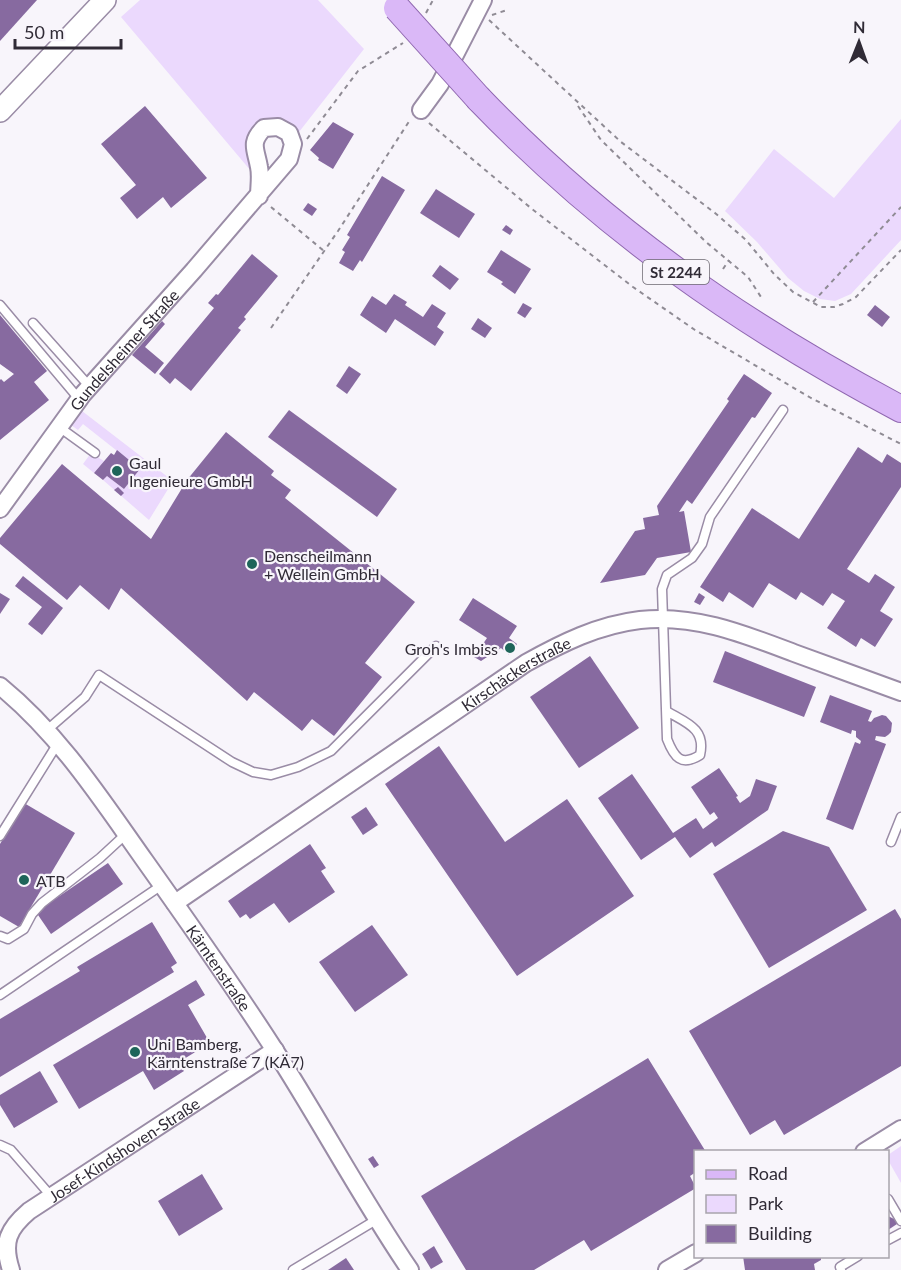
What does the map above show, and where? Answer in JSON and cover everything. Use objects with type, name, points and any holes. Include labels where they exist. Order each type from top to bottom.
[{"type":"main road","name":"St 2244","points":[[406,6],[541,161],[609,220],[677,273],[786,345],[901,409]]},
{"type":"main road","name":"St 2244","points":[[482,93],[609,202],[682,259],[791,332],[901,393]]},
{"type":"street","points":[[0,111],[105,0]]},
{"type":"street","points":[[421,110],[440,84],[483,0]]},
{"type":"street","points":[[259,196],[260,168],[254,151],[256,136],[264,128],[278,127],[289,133],[293,144],[289,159]]},
{"type":"street","name":"Gundelsheimer Straße","points":[[0,509],[84,393],[259,196],[289,159]]},
{"type":"street","name":"Kirschäckerstraße","points":[[175,903],[526,663],[585,633],[638,620],[662,619],[713,624],[901,692]]},
{"type":"street","name":"Kärntenstraße","points":[[0,686],[33,714],[53,736],[175,903],[275,1050],[376,1220],[410,1270]]},
{"type":"street","name":"Josef-Kindshoven-Straße","points":[[11,1270],[4,1243],[14,1224],[29,1210],[275,1050]]},
{"type":"street","points":[[867,1150],[901,1129]]},
{"type":"street","points":[[667,1270],[694,1254]]},
{"type":"lane","points":[[0,305],[84,393]]},
{"type":"lane","points":[[33,323],[84,393]]},
{"type":"lane","points":[[668,712],[695,728],[701,737],[700,755],[691,761],[681,760],[672,753],[667,739],[668,712],[662,589],[667,575],[692,558],[702,544],[710,517],[783,411]]},
{"type":"lane","points":[[59,426],[95,453]]},
{"type":"lane","points":[[0,836],[53,736],[85,697],[99,675],[232,762],[253,772],[271,775],[298,767],[331,751],[435,646]]},
{"type":"lane","points":[[891,842],[901,817]]},
{"type":"lane","points":[[0,936],[8,939],[24,929],[32,914],[42,903],[100,858],[126,834]]},
{"type":"lane","points":[[0,994],[162,885]]},
{"type":"lane","points":[[0,1145],[11,1150],[51,1196]]},
{"type":"lane","points":[[889,1200],[901,1221]]},
{"type":"lane","points":[[293,1270],[376,1220]]},
{"type":"lane","points":[[841,1270],[840,1267],[856,1258]]},
{"type":"path","points":[[406,6],[432,0]]},
{"type":"path","points":[[507,10],[486,17],[621,142],[715,213],[746,240],[787,286],[813,303],[821,307],[834,307],[849,302],[901,250]]},
{"type":"path","points":[[289,159],[297,152],[358,71],[405,42]]},
{"type":"path","points":[[577,103],[601,140],[706,242],[748,277],[761,297]]},
{"type":"path","points":[[271,328],[411,120],[421,110],[430,125],[532,209],[633,287],[686,324],[811,398],[901,444]]},
{"type":"path","points":[[259,196],[324,251]]},
{"type":"path","points":[[813,303],[901,207]]},
{"type":"path","points":[[723,269],[729,260]]},
{"type":"green space","points":[[140,0],[318,0],[364,49],[299,132],[277,119],[271,119],[255,126],[247,142],[251,171],[121,17]]},
{"type":"green space","points":[[901,119],[901,240],[851,294],[835,301],[820,299],[804,291],[788,278],[757,242],[725,211],[774,149],[834,198]]},
{"type":"green space","points":[[82,411],[173,481],[149,520],[103,480],[107,476],[124,489],[140,469],[83,424],[78,430],[71,425]]},
{"type":"green space","points":[[91,453],[104,461],[94,473],[83,464]]},
{"type":"green space","points":[[901,1146],[901,1183],[889,1162],[889,1154]]},
{"type":"building","points":[[0,0],[37,0],[0,41]]},
{"type":"building","points":[[145,106],[207,178],[171,208],[163,197],[137,219],[120,198],[136,185],[101,144]]},
{"type":"building","points":[[333,122],[354,134],[333,169],[318,160],[319,158],[310,150]]},
{"type":"building","points":[[382,176],[405,190],[362,262],[360,260],[353,271],[339,263],[345,252],[342,250],[350,237],[347,235]]},
{"type":"building","points":[[436,189],[475,214],[459,238],[420,213]]},
{"type":"building","points":[[308,203],[317,209],[312,216],[303,210]]},
{"type":"building","points":[[506,225],[513,230],[510,235],[502,230]]},
{"type":"building","points":[[501,250],[531,269],[515,294],[501,284],[503,282],[487,272]]},
{"type":"building","points":[[252,254],[278,276],[244,317],[246,319],[238,328],[241,330],[191,391],[175,378],[170,384],[159,374],[214,308],[208,303],[216,294],[218,295]]},
{"type":"building","points":[[440,265],[459,279],[450,290],[432,276]]},
{"type":"building","points":[[394,294],[407,302],[405,305],[423,317],[432,304],[446,313],[437,327],[444,332],[435,346],[395,319],[386,333],[360,315],[372,296],[386,305]]},
{"type":"building","points":[[523,303],[532,308],[525,318],[517,313]]},
{"type":"building","points":[[875,305],[890,317],[882,327],[867,315]]},
{"type":"building","points":[[0,315],[47,371],[34,382],[49,400],[0,440],[0,380],[4,382],[14,374],[0,364]]},
{"type":"building","points":[[478,318],[492,328],[485,338],[471,329]]},
{"type":"building","points":[[162,321],[165,324],[145,347],[164,363],[155,374],[132,355]]},
{"type":"building","points":[[349,366],[361,374],[347,394],[336,386]]},
{"type":"building","points":[[744,374],[772,393],[755,418],[752,417],[692,504],[687,500],[679,512],[684,511],[691,552],[657,558],[645,575],[600,583],[635,531],[645,529],[643,518],[659,515],[657,506],[729,401],[727,399]]},
{"type":"building","points":[[289,410],[397,489],[377,517],[268,437]]},
{"type":"building","name":"Denscheilmann + Wellein GmbH","points":[[226,432],[274,471],[271,475],[291,490],[285,498],[415,602],[365,663],[382,677],[334,736],[312,719],[302,731],[254,692],[247,701],[121,588],[109,610],[80,585],[67,600],[0,544],[0,538],[62,464],[151,539],[187,480]]},
{"type":"building","points":[[858,447],[882,463],[887,454],[901,463],[901,487],[847,569],[869,583],[875,574],[895,587],[880,611],[893,619],[875,647],[861,638],[856,647],[827,628],[845,601],[832,593],[823,606],[801,592],[796,600],[769,583],[753,608],[729,592],[723,602],[700,587],[752,508],[799,539]]},
{"type":"building","name":"Gaul Ingenieure GmbH","points":[[117,450],[140,469],[124,489],[107,476],[103,480],[94,473],[111,453],[114,455]]},
{"type":"building","points":[[118,487],[124,493],[121,496],[114,490]]},
{"type":"building","points":[[23,576],[63,608],[42,635],[28,624],[42,607],[15,586]]},
{"type":"building","points":[[0,593],[10,599],[0,614]]},
{"type":"building","points":[[699,593],[705,597],[700,605],[694,602]]},
{"type":"building","points":[[473,598],[517,626],[509,638],[517,644],[509,655],[501,648],[481,661],[474,657],[487,638],[459,620]]},
{"type":"building","points":[[725,651],[816,687],[804,717],[713,682]]},
{"type":"building","points":[[590,656],[639,728],[579,768],[530,697]]},
{"type":"building","points":[[830,695],[872,711],[868,721],[871,722],[882,715],[892,723],[891,732],[888,735],[876,736],[875,740],[886,744],[853,830],[826,819],[855,742],[860,744],[861,741],[856,737],[856,731],[852,730],[851,734],[820,722]]},
{"type":"building","points":[[439,746],[505,842],[567,799],[634,896],[517,976],[385,784]]},
{"type":"building","points":[[719,768],[738,796],[736,797],[740,803],[750,796],[756,779],[777,786],[768,810],[715,847],[712,842],[690,858],[675,837],[641,860],[598,798],[632,774],[673,833],[696,818],[703,829],[718,818],[714,812],[710,815],[691,787]]},
{"type":"building","name":"ATB","points":[[24,803],[75,833],[19,927],[0,916],[0,844]]},
{"type":"building","points":[[366,807],[378,825],[363,835],[351,817]]},
{"type":"building","points":[[783,831],[829,847],[867,910],[769,968],[713,874]]},
{"type":"building","points":[[310,844],[326,868],[321,871],[335,892],[289,923],[274,903],[250,919],[246,914],[240,918],[228,901]]},
{"type":"building","points":[[108,863],[123,884],[51,934],[36,912]]},
{"type":"building","points":[[895,909],[901,919],[901,1066],[784,1135],[775,1120],[750,1135],[689,1031]]},
{"type":"building","points":[[152,922],[177,963],[171,967],[174,972],[0,1077],[0,1019],[80,971],[77,967]]},
{"type":"building","points":[[372,925],[408,975],[355,1012],[319,962]]},
{"type":"building","name":"Uni Bamberg, Kärntenstraße 7 (KÄ7)","points":[[196,980],[205,995],[188,1005],[210,1043],[179,1062],[184,1071],[154,1090],[143,1071],[79,1109],[53,1065]]},
{"type":"building","points":[[648,1058],[705,1150],[694,1150],[694,1173],[690,1176],[694,1189],[591,1251],[584,1240],[534,1270],[466,1270],[421,1196]]},
{"type":"building","points":[[40,1071],[58,1102],[14,1128],[0,1105],[0,1095]]},
{"type":"building","points":[[373,1156],[379,1165],[374,1168],[368,1159]]},
{"type":"building","points":[[202,1174],[223,1209],[179,1236],[158,1201]]},
{"type":"building","points":[[889,1216],[900,1222],[889,1229]]},
{"type":"building","points":[[434,1246],[443,1262],[431,1269],[422,1254]]},
{"type":"building","points":[[346,1258],[354,1270],[328,1270]]},
{"type":"building","points":[[743,1258],[821,1258],[814,1264],[815,1270],[745,1270]]},
{"type":"place","name":"Gaul Ingenieure GmbH","points":[[117,471]]},
{"type":"place","name":"Denscheilmann + Wellein GmbH","points":[[252,564]]},
{"type":"place","name":"Groh's Imbiss","points":[[510,648]]},
{"type":"place","name":"ATB","points":[[24,880]]},
{"type":"place","name":"Uni Bamberg, Kärntenstraße 7 (KÄ7)","points":[[135,1052]]}]
